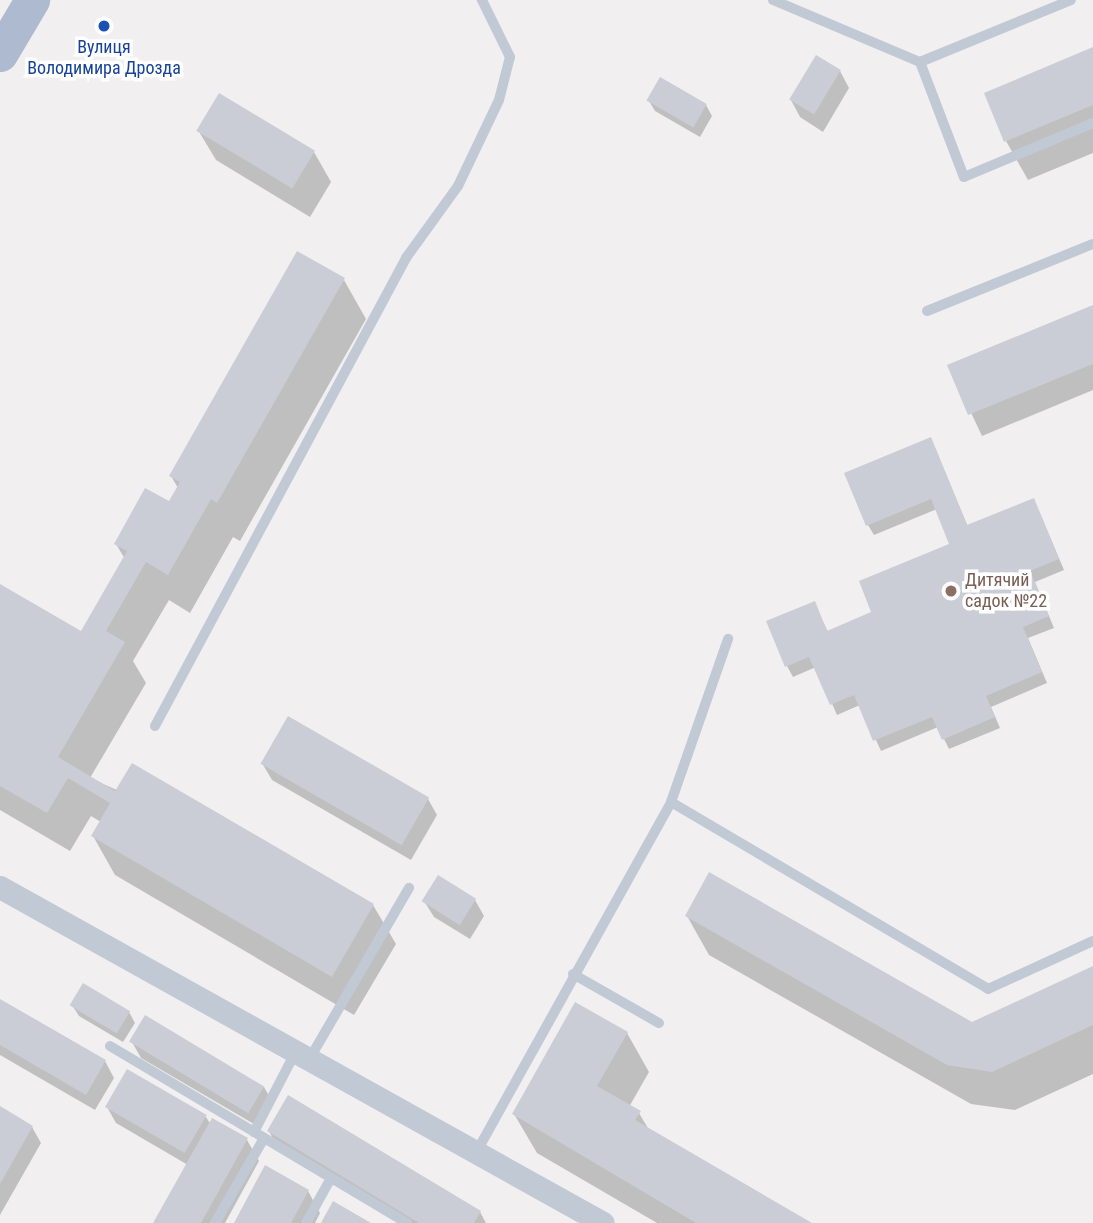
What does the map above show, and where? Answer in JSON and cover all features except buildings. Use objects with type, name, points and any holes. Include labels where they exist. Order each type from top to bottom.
[{"type":"main road","points":[[0,54],[32,0]]},
{"type":"street","points":[[0,887],[603,1223]]},
{"type":"lane","points":[[155,726],[406,258],[458,186],[499,100],[510,57],[482,0]]},
{"type":"lane","points":[[773,0],[920,62],[1071,0]]},
{"type":"lane","points":[[920,62],[964,177],[1093,123]]},
{"type":"lane","points":[[927,311],[1093,244]]},
{"type":"lane","points":[[477,1151],[671,802],[728,639]]},
{"type":"lane","points":[[671,802],[988,989],[1093,942]]},
{"type":"lane","points":[[215,1223],[303,1055],[409,887]]},
{"type":"lane","points":[[573,974],[659,1023]]},
{"type":"lane","points":[[110,1046],[407,1223]]},
{"type":"lane","points":[[306,1223],[331,1178]]},
{"type":"place","name":"Вулиця Володимира Дрозда","points":[[104,26]]},
{"type":"place","name":"Дитячий садок №22","points":[[951,591]]}]
